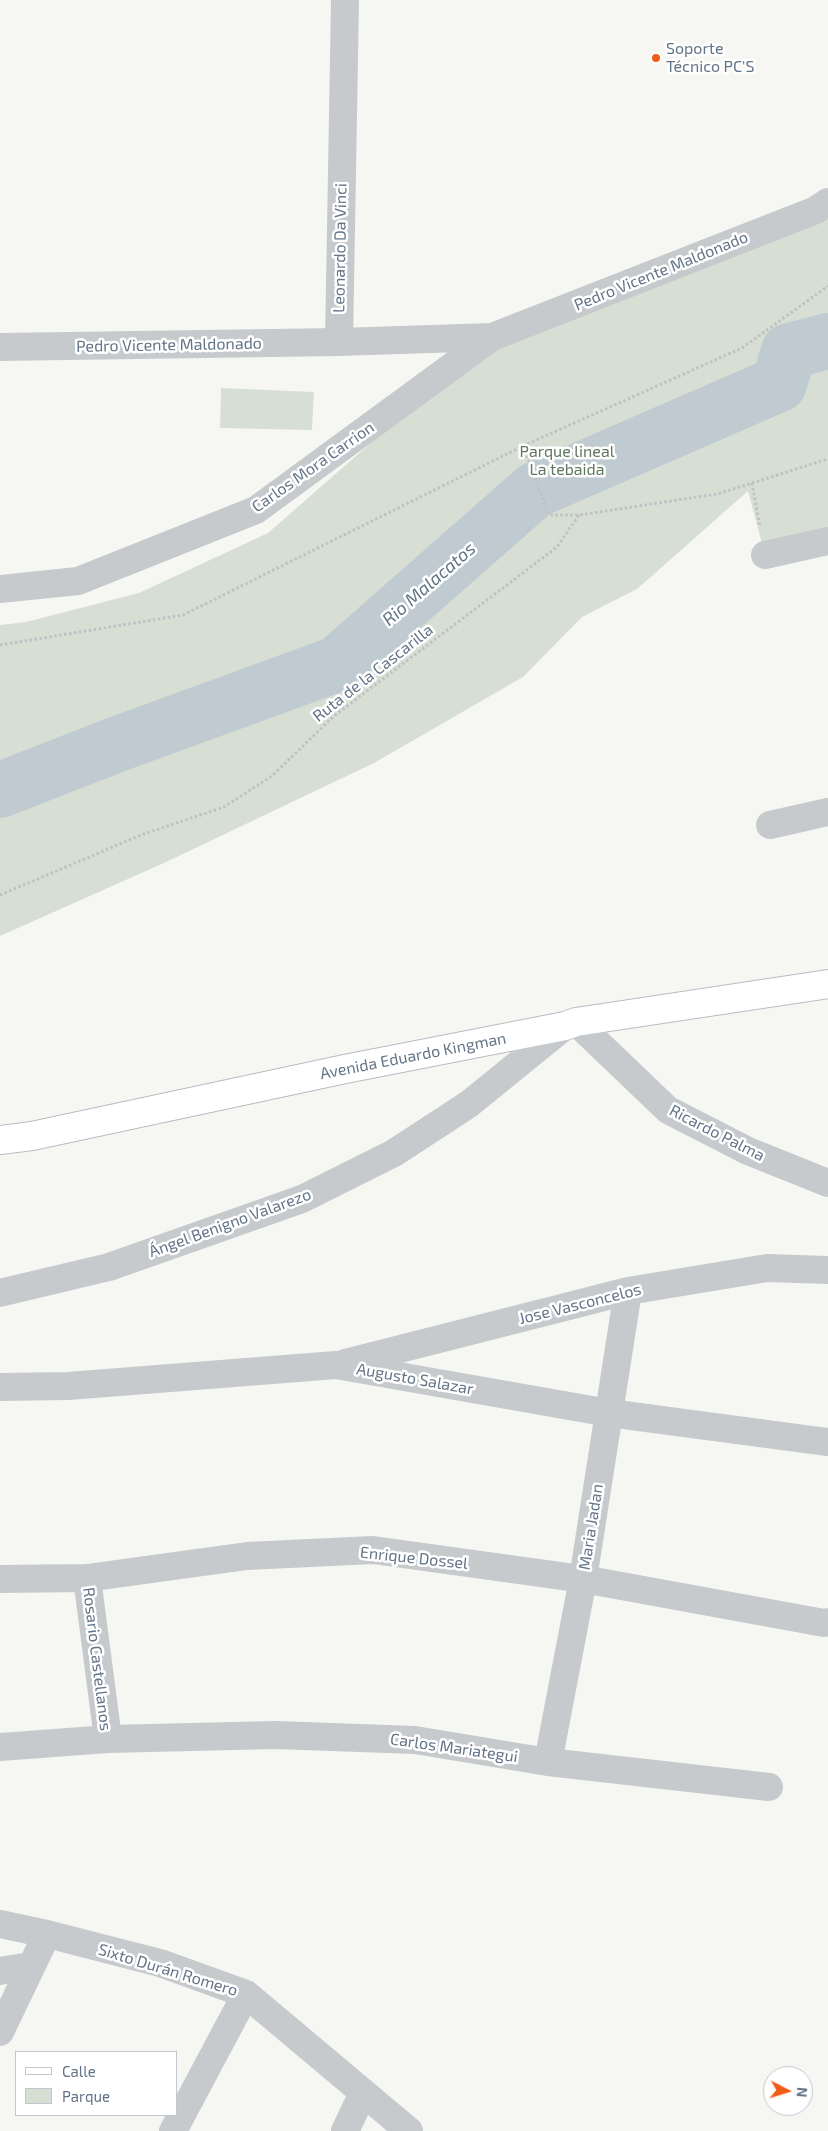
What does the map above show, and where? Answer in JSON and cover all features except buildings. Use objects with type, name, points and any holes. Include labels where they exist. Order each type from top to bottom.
[{"type":"main road","name":"Avenida Eduardo Kingman","points":[[0,1140],[32,1136],[346,1069],[570,1024],[828,984]]},
{"type":"street","name":"Leonardo Da Vinci","points":[[339,342],[345,0]]},
{"type":"street","name":"Pedro Vicente Maldonado","points":[[492,338],[816,210],[828,202]]},
{"type":"street","points":[[339,342],[492,338]]},
{"type":"street","name":"Carlos Mora Carrion","points":[[0,589],[78,581],[256,510],[492,338]]},
{"type":"street","name":"Pedro Vicente Maldonado","points":[[0,347],[339,342]]},
{"type":"street","points":[[765,555],[828,540]]},
{"type":"street","points":[[770,825],[828,812]]},
{"type":"street","name":"Ricardo Palma","points":[[570,1024],[668,1110],[748,1152],[828,1183]]},
{"type":"street","name":"Ángel Benigno Valarezo","points":[[0,1293],[109,1267],[302,1199],[394,1153],[469,1104],[570,1024]]},
{"type":"street","name":"Jose Vasconcelos","points":[[336,1365],[628,1291],[767,1268],[828,1270]]},
{"type":"street","name":"Maria Jadan","points":[[548,1762],[583,1578],[628,1291]]},
{"type":"street","name":"Augusto Salazar","points":[[0,1387],[68,1386],[336,1365],[608,1413],[828,1442]]},
{"type":"street","name":"Enrique Dossel","points":[[0,1579],[87,1578],[247,1556],[373,1550],[583,1578],[826,1622]]},
{"type":"street","name":"Rosario Castellanos","points":[[87,1578],[108,1739]]},
{"type":"street","name":"Carlos Mariategui","points":[[0,1747],[108,1739],[276,1735],[415,1740],[548,1762],[769,1787]]},
{"type":"street","name":"Sixto Durán Romero","points":[[0,1924],[160,1963],[246,1994],[410,2131]]},
{"type":"street","points":[[0,2032],[47,1934]]},
{"type":"street","points":[[0,1971],[31,1966]]},
{"type":"street","points":[[173,2131],[246,1994]]},
{"type":"street","points":[[345,2131],[363,2093]]},
{"type":"path","points":[[0,645],[183,615],[523,446],[742,348],[828,286]]},
{"type":"path","points":[[523,446],[549,515],[579,515],[717,494],[828,459]]},
{"type":"path","points":[[752,483],[765,555]]},
{"type":"path","name":"Ruta de la Cascarilla","points":[[0,895],[141,835],[224,806],[272,776],[334,716],[557,547],[579,515]]},
{"type":"green space","name":"Parque lineal La tebaida","points":[[828,202],[828,541],[765,555],[748,491],[637,589],[582,617],[523,677],[374,763],[164,863],[0,936],[0,625],[26,622],[139,593],[268,533],[492,337]]},
{"type":"green space","points":[[221,388],[314,392],[312,430],[220,428]]},
{"type":"waterway","name":"Rio Malacatos","points":[[0,790],[115,745],[337,664],[535,490],[779,384],[789,351],[828,341]]},
{"type":"place","name":"Soporte Técnico PC'S","points":[[656,58]]}]
